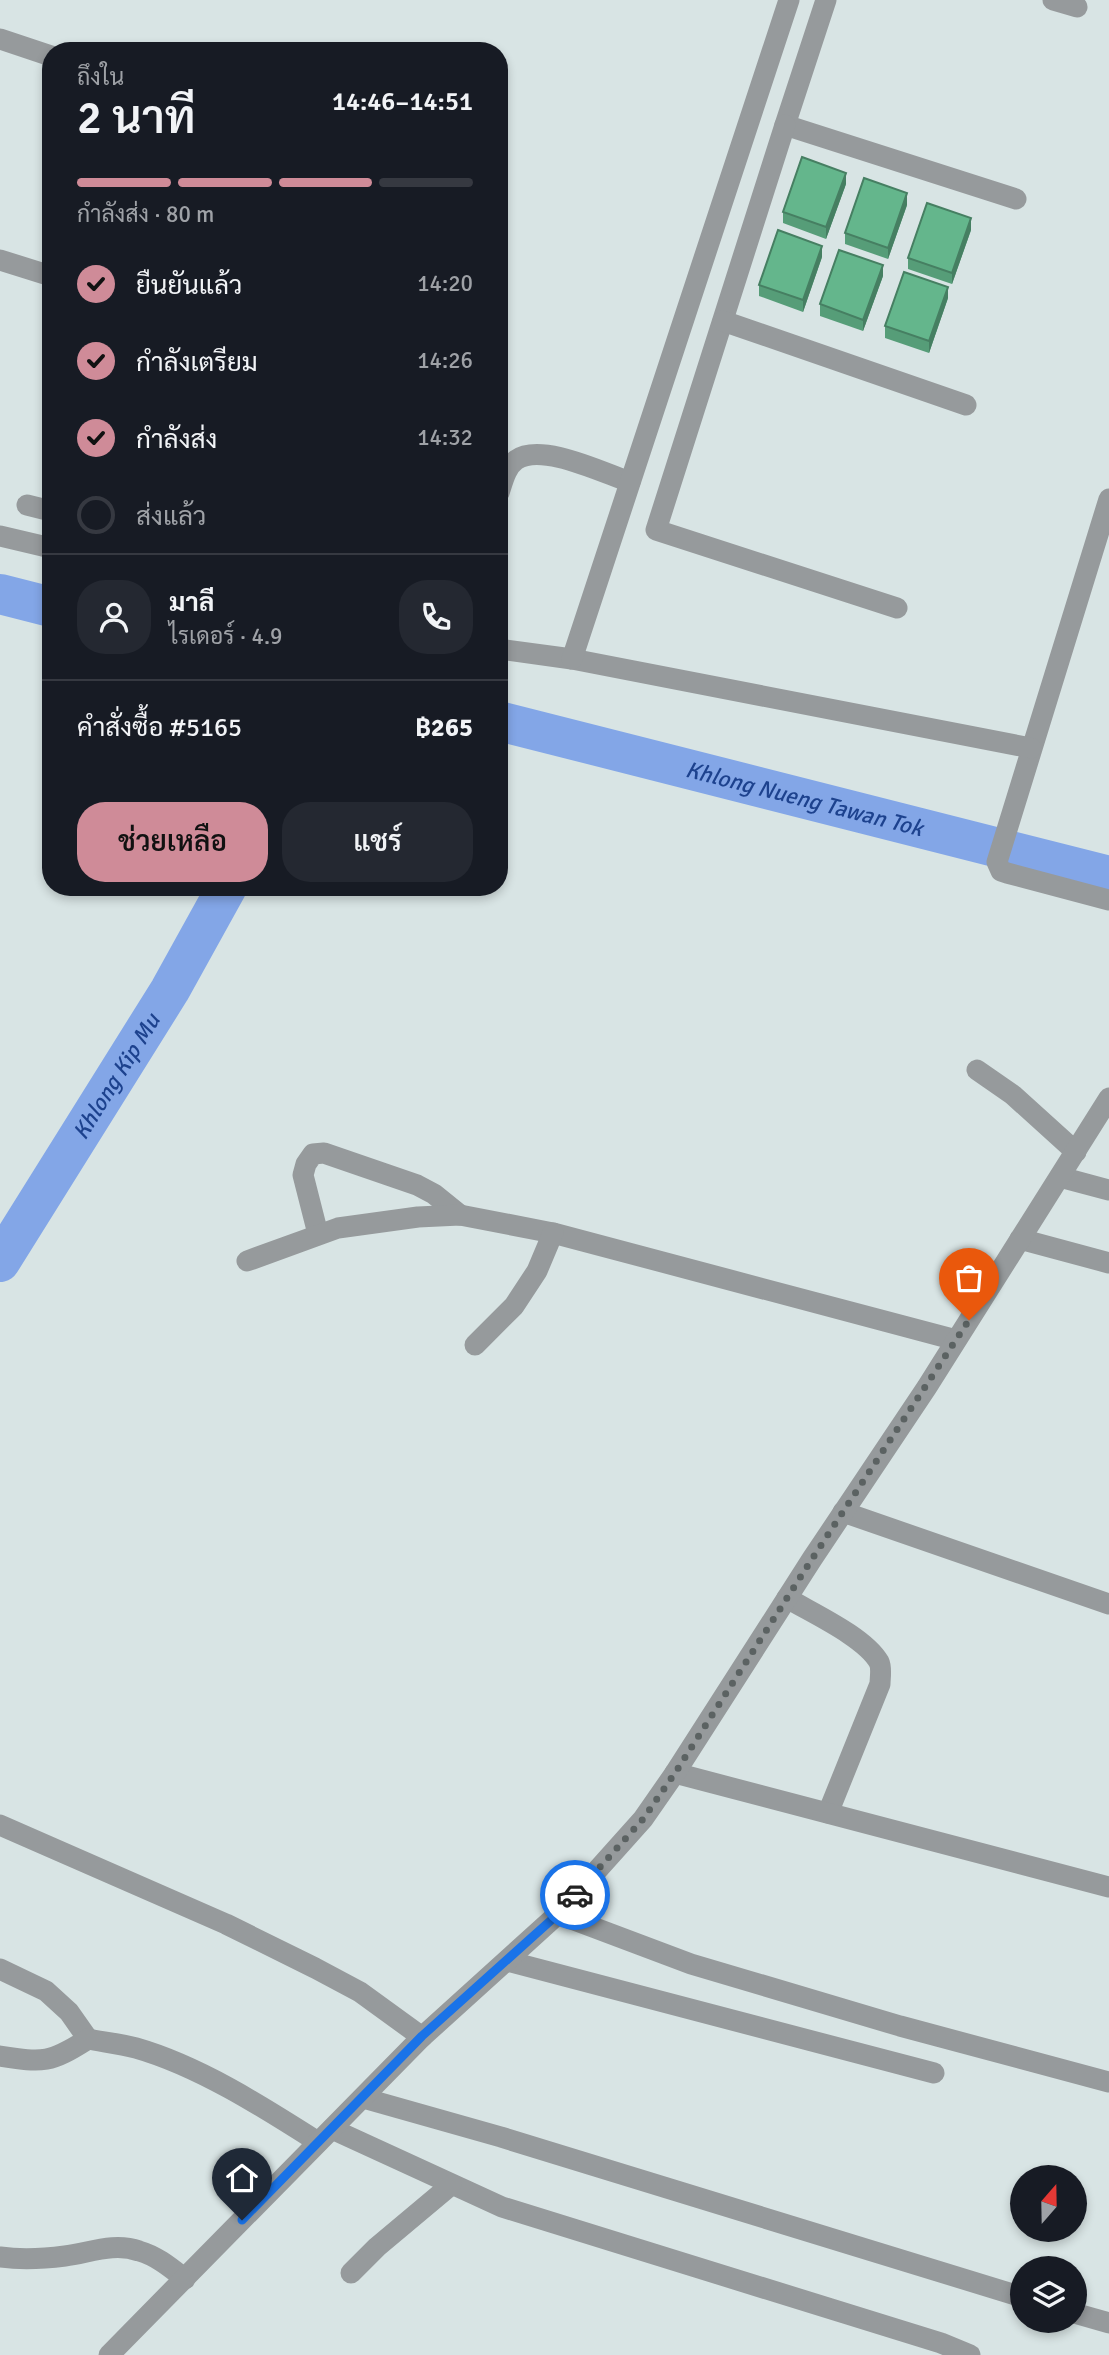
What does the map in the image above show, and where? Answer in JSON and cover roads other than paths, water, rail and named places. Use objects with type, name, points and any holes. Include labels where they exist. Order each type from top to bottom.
[{"type":"street","points":[[572,659],[789,0]]},
{"type":"street","points":[[826,0],[656,530],[897,608]]},
{"type":"street","points":[[1053,0],[1077,7]]},
{"type":"street","points":[[0,39],[42,53]]},
{"type":"street","points":[[785,125],[1016,200]]},
{"type":"street","points":[[0,260],[42,273]]},
{"type":"street","points":[[723,321],[966,405]]},
{"type":"street","points":[[508,469],[514,461],[529,453],[556,457],[630,482]]},
{"type":"street","points":[[1109,499],[997,862],[1001,871],[1109,900]]},
{"type":"street","points":[[27,505],[42,509]]},
{"type":"street","points":[[0,536],[42,546]]},
{"type":"street","points":[[508,650],[572,659],[1031,748]]},
{"type":"street","points":[[977,1070],[1013,1095],[1076,1152]]},
{"type":"street","points":[[109,2355],[422,2036],[558,1914],[643,1819],[1107,1105]]},
{"type":"street","points":[[318,1234],[303,1175],[313,1154],[324,1153],[416,1185],[434,1194],[460,1215]]},
{"type":"street","points":[[1060,1177],[1109,1190]]},
{"type":"street","points":[[247,1261],[338,1227],[418,1217],[460,1215],[553,1233],[956,1340]]},
{"type":"street","points":[[475,1345],[514,1306],[537,1271],[553,1233]]},
{"type":"street","points":[[1020,1239],[1109,1263]]},
{"type":"street","points":[[843,1512],[1109,1604]]},
{"type":"street","points":[[787,1598],[847,1633],[870,1651],[880,1664],[880,1684],[828,1813]]},
{"type":"street","points":[[675,1773],[1109,1887]]},
{"type":"street","points":[[0,1825],[226,1923],[360,1992],[422,2036]]},
{"type":"street","points":[[558,1914],[691,1964],[900,2026],[1109,2082]]},
{"type":"street","points":[[507,1961],[934,2073]]},
{"type":"street","points":[[0,1969],[46,1991],[69,2012],[88,2039]]},
{"type":"street","points":[[0,2056],[37,2062],[62,2055],[88,2039],[136,2048],[191,2070],[325,2136],[502,2207],[941,2343],[970,2355]]},
{"type":"street","points":[[363,2098],[501,2137],[1010,2293]]},
{"type":"street","points":[[351,2273],[377,2247],[451,2185]]},
{"type":"street","points":[[0,2257],[24,2260],[67,2256],[108,2248],[138,2250],[163,2262],[185,2278]]},
{"type":"street","points":[[1087,2317],[1109,2323]]},
{"type":"waterway","name":"Khlong Nueng Tawan Tok","points":[[0,594],[42,605]]},
{"type":"waterway","name":"Khlong Nueng Tawan Tok","points":[[508,723],[1109,876]]},
{"type":"waterway","name":"Khlong Kip Mu","points":[[0,1262],[170,990],[222,896]]}]
